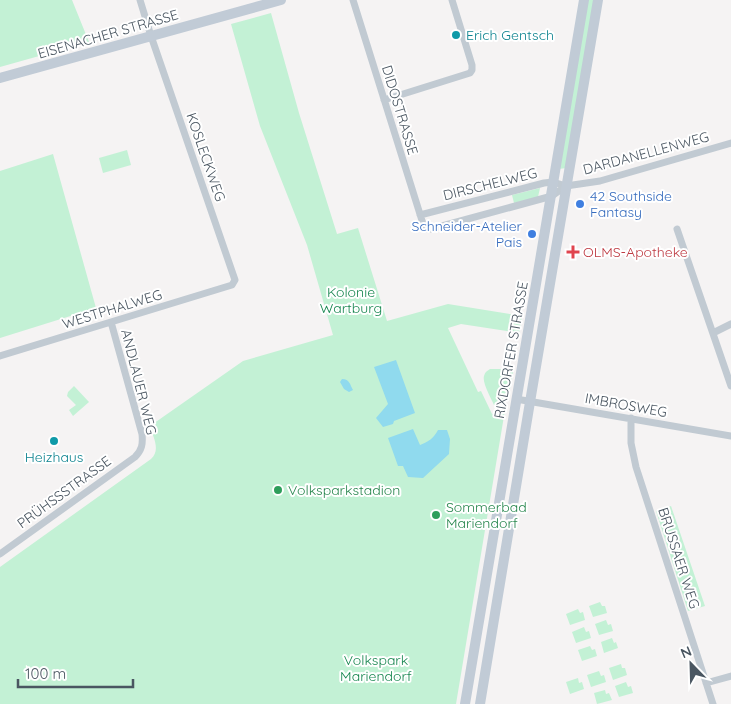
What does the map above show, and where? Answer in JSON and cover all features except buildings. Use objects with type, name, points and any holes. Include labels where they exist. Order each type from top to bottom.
[{"type":"street","name":"KOSLECKWEG","points":[[140,0],[235,276],[232,285]]},
{"type":"street","name":"EISENACHER STRASSE","points":[[0,78],[280,0]]},
{"type":"street","name":"DIDOSTRASSE","points":[[353,0],[424,227]]},
{"type":"street","points":[[384,100],[470,73],[472,66],[452,0]]},
{"type":"street","name":"RIXDORFER STRASSE","points":[[465,704],[584,0]]},
{"type":"street","name":"RIXDORFER STRASSE","points":[[480,704],[598,0]]},
{"type":"street","name":"DARDANELLENWEG","points":[[566,186],[600,181],[731,143]]},
{"type":"street","name":"DIRSCHELWEG","points":[[420,215],[544,183],[553,182],[566,186]]},
{"type":"street","name":"DIRSCHELWEG","points":[[424,227],[431,229],[552,196],[566,186]]},
{"type":"street","points":[[677,229],[731,386]]},
{"type":"street","name":"WESTPHALWEG","points":[[0,356],[232,285]]},
{"type":"street","name":"ANDLAUER WEG","points":[[111,322],[142,434],[141,449]]},
{"type":"street","points":[[713,333],[731,324]]},
{"type":"street","name":"IMBROSWEG","points":[[516,399],[731,436]]},
{"type":"street","name":"BRUSSAER WEG","points":[[631,418],[631,443],[636,467],[713,704]]},
{"type":"street","name":"PRÜHSSSTRASSE","points":[[0,554],[135,457],[141,449]]},
{"type":"street","points":[[706,683],[731,676]]},
{"type":"green space","points":[[0,0],[72,0],[89,42],[0,67]]},
{"type":"green space","points":[[587,0],[594,0],[567,168],[558,169]]},
{"type":"green space","points":[[271,13],[299,113],[337,234],[358,228],[387,321],[448,304],[522,316],[519,333],[461,324],[448,328],[478,392],[481,391],[492,414],[505,410],[456,704],[0,704],[0,567],[151,459],[156,448],[150,426],[243,361],[333,335],[307,245],[260,126],[231,24]]},
{"type":"green space","points":[[127,150],[131,165],[103,173],[99,158]]},
{"type":"green space","points":[[53,154],[96,308],[0,338],[0,171]]},
{"type":"green space","points":[[540,188],[538,197],[514,203],[512,195]]},
{"type":"green space","points":[[490,369],[513,372],[508,399],[494,405],[485,386],[484,379],[485,374]]},
{"type":"green space","points":[[74,386],[89,402],[73,416],[69,410],[76,405],[67,396]]},
{"type":"green space","points":[[671,506],[705,606],[688,611],[656,511]]},
{"type":"green space","points":[[600,602],[602,606],[605,606],[607,613],[593,617],[589,606]]},
{"type":"green space","points":[[578,609],[580,613],[583,612],[585,620],[570,625],[566,614]]},
{"type":"green space","points":[[606,620],[608,625],[611,624],[613,631],[599,635],[595,624]]},
{"type":"green space","points":[[584,627],[586,632],[589,631],[591,638],[576,643],[572,632]]},
{"type":"green space","points":[[612,638],[618,648],[604,653],[601,642]]},
{"type":"green space","points":[[590,646],[592,650],[595,649],[597,656],[582,661],[578,650]]},
{"type":"green space","points":[[621,664],[622,668],[625,668],[627,675],[613,680],[609,668]]},
{"type":"green space","points":[[599,671],[601,676],[604,675],[606,682],[591,687],[587,675]]},
{"type":"green space","points":[[578,678],[579,683],[582,682],[584,689],[570,694],[566,682]]},
{"type":"green space","points":[[626,682],[628,687],[631,686],[633,693],[619,697],[615,686]]},
{"type":"green space","points":[[605,690],[606,694],[609,693],[612,700],[597,704],[594,693]]},
{"type":"water","points":[[396,360],[415,413],[383,427],[376,418],[388,404],[374,367]]},
{"type":"water","points":[[342,379],[348,381],[353,390],[349,392],[344,389],[340,382]]},
{"type":"water","points":[[413,429],[420,445],[426,443],[438,430],[447,430],[450,439],[449,454],[423,478],[408,477],[403,466],[398,466],[388,438]]},
{"type":"place","name":"Erich Gentsch","points":[[456,35]]},
{"type":"place","name":"42 Southside Fantasy","points":[[580,204]]},
{"type":"place","name":"Schneider-Atelier Pais","points":[[532,234]]},
{"type":"place","name":"OLMS-Apotheke","points":[[573,252]]},
{"type":"place","name":"Heizhaus","points":[[54,441]]},
{"type":"place","name":"Volksparkstadion","points":[[278,490]]},
{"type":"place","name":"Sommerbad Mariendorf","points":[[436,515]]},
{"type":"park label","name":"Kolonie Wartburg","points":[[351,300]]},
{"type":"park label","name":"Volkspark Mariendorf","points":[[376,668]]}]
